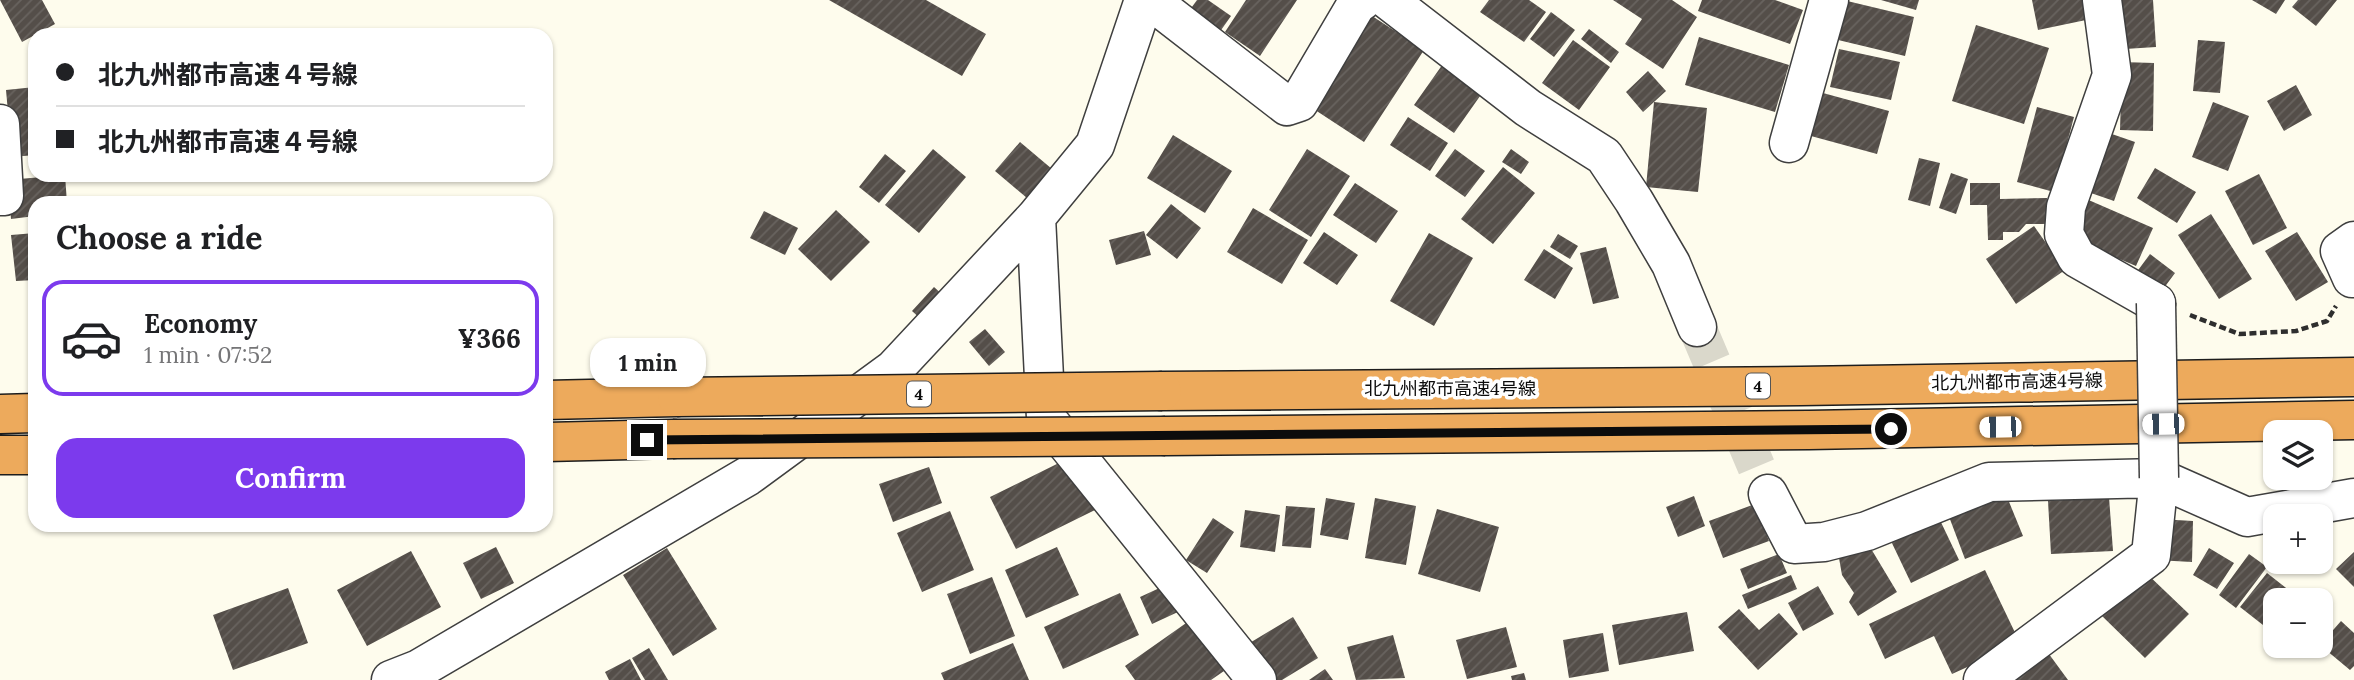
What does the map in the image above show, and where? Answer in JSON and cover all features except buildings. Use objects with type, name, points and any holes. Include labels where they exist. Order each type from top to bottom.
[{"type":"highway","name":"北九州都市高速4号線","points":[[553,400],[2354,377]]},
{"type":"highway","points":[[0,414],[28,413]]},
{"type":"highway","points":[[553,442],[1809,430],[2354,420]]},
{"type":"highway","points":[[0,456],[28,455]]},
{"type":"street","points":[[411,676],[748,476],[894,369],[1036,217],[1095,145],[1144,0]]},
{"type":"street","points":[[1150,0],[1287,106],[1299,102],[1356,5],[1363,0]]},
{"type":"street","points":[[1388,0],[1528,108],[1604,156],[1671,264],[1697,327]]},
{"type":"street","points":[[1789,143],[1829,0]]},
{"type":"street","points":[[1983,680],[2151,555],[2159,478],[2157,303],[2077,258],[2064,234],[2066,207],[2112,75],[2102,0]]},
{"type":"street","points":[[0,124],[4,195],[0,196]]},
{"type":"street","points":[[1036,217],[1046,418],[1253,679]]},
{"type":"street","points":[[1768,495],[1794,544],[1824,542],[1867,531],[1989,482],[2159,478],[2247,517],[2354,498]]},
{"type":"path","points":[[2157,303],[2239,334],[2296,331],[2327,321],[2353,260]]},
{"type":"tunnel","points":[[1697,327],[1768,494]]},
{"type":"route","points":[[647,440],[1891,429]]}]
